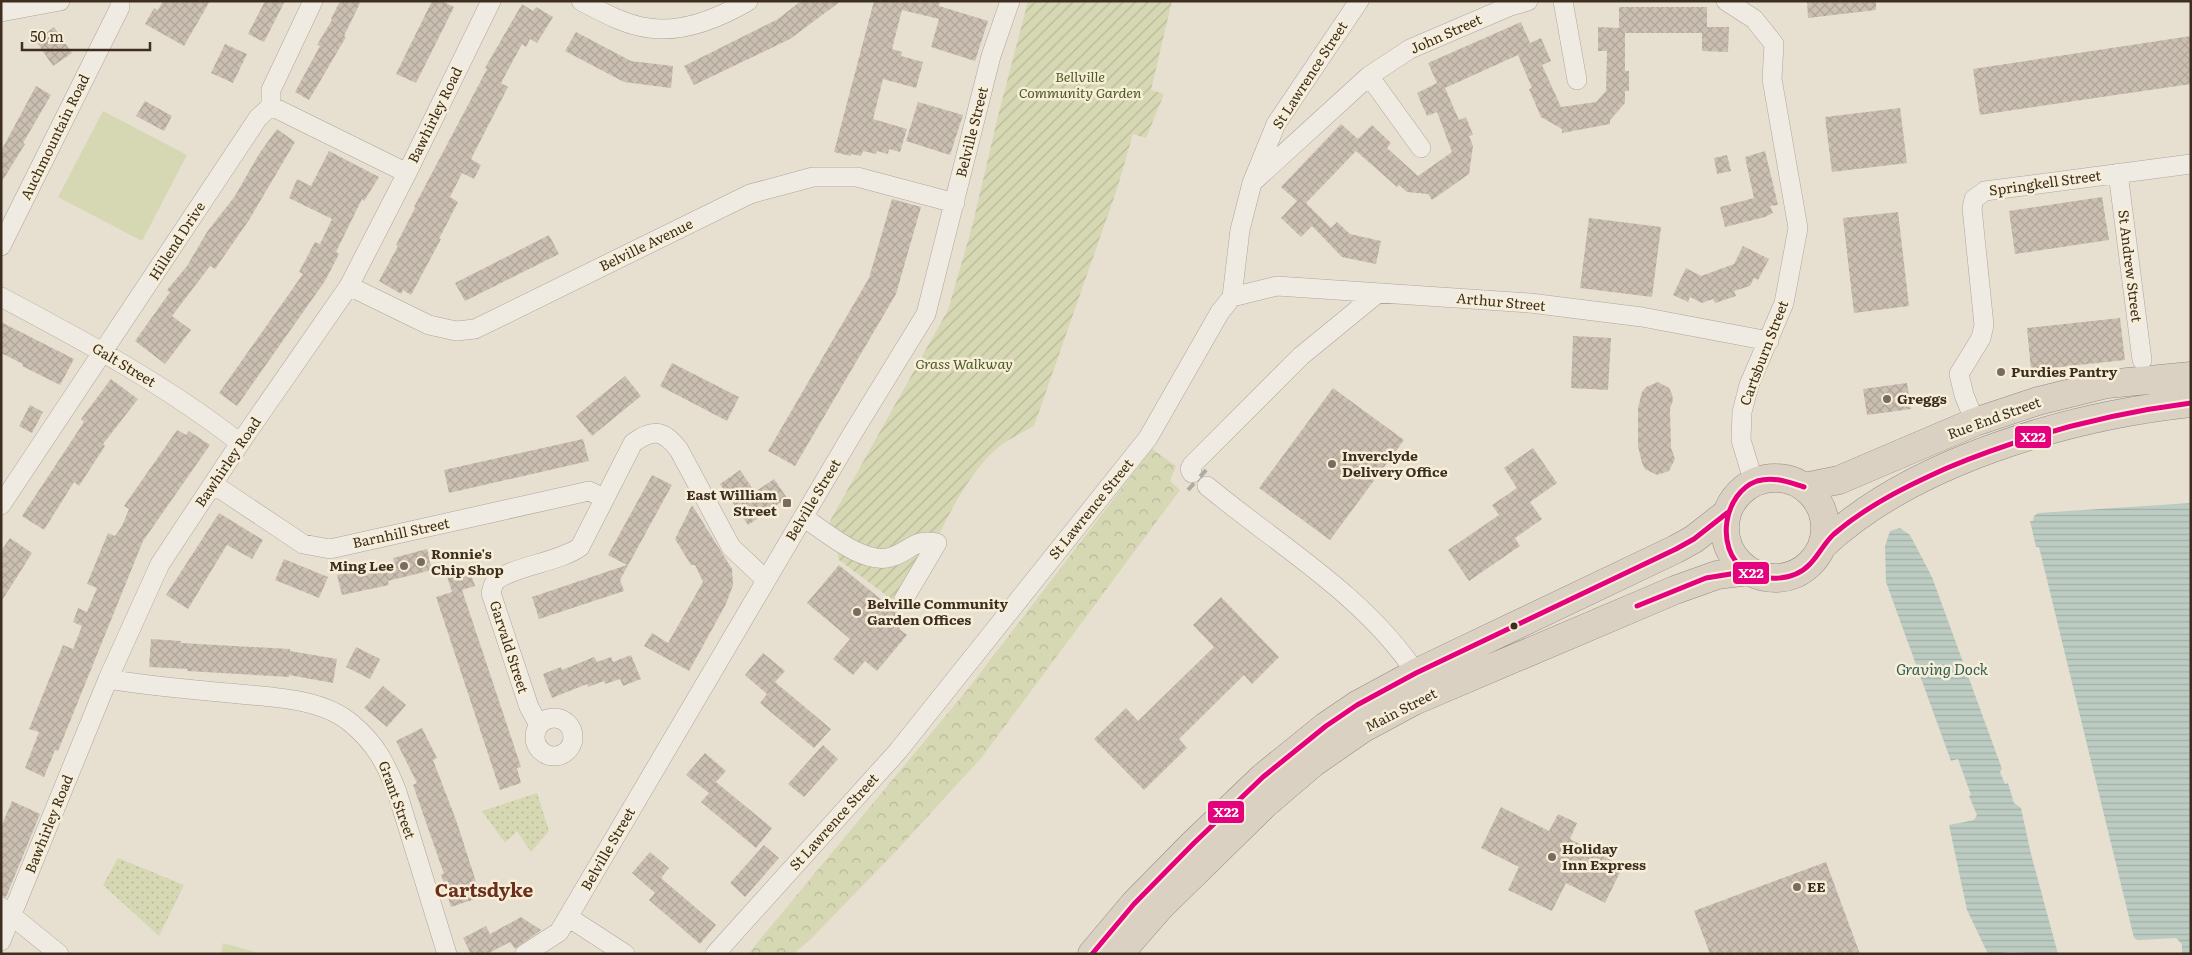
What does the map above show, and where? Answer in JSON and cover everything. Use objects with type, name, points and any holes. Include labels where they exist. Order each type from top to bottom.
[{"type":"highway","name":"Rue End Street","points":[[1804,487],[1839,480],[1975,422],[2038,401],[2107,384],[2191,376]]},
{"type":"highway","name":"Rue End Street","points":[[1822,546],[1864,511],[1923,479],[1976,455],[2035,434],[2084,420],[2145,408],[2191,403]]},
{"type":"highway","points":[[1777,478],[1786,479],[1804,487],[1817,500],[1824,518],[1825,527],[1822,546],[1812,563],[1796,574],[1777,579],[1767,578],[1749,571],[1741,565],[1729,550],[1725,532],[1727,513],[1736,497],[1754,483],[1777,478]]},
{"type":"highway","name":"Main Street","points":[[1092,954],[1155,881],[1263,777],[1342,715],[1416,673],[1676,549],[1699,535],[1727,513]]},
{"type":"highway","name":"Main Street","points":[[1119,954],[1160,907],[1265,804],[1313,764],[1362,729],[1414,701],[1675,590],[1712,577],[1749,571]]},
{"type":"street","points":[[1,12],[60,1]]},
{"type":"street","name":"Auchmountain Road","points":[[1,246],[115,15],[120,1]]},
{"type":"street","points":[[314,1],[271,90],[271,106],[407,174]]},
{"type":"street","name":"Bawhirley Road","points":[[1,941],[7,911],[160,564],[240,443],[349,286],[407,174],[491,1]]},
{"type":"street","points":[[581,1],[612,18],[649,28],[681,28],[729,12],[748,1]]},
{"type":"street","name":"Belville Street","points":[[525,954],[559,932],[803,517],[926,314],[991,56],[1010,1]]},
{"type":"street","name":"St Lawrence Street","points":[[715,954],[898,752],[1148,438],[1220,312],[1232,297],[1240,230],[1252,183],[1276,124],[1359,1]]},
{"type":"street","name":"John Street","points":[[1252,183],[1369,76],[1410,49],[1508,7],[1528,1]]},
{"type":"street","points":[[1563,1],[1577,80]]},
{"type":"street","name":"Cartsburn Street","points":[[1726,1],[1754,20],[1774,44],[1772,79],[1798,228],[1784,303],[1749,385],[1742,412],[1742,440],[1754,483]]},
{"type":"street","points":[[1369,76],[1422,148]]},
{"type":"street","name":"Hillend Drive","points":[[1,506],[258,118],[271,106]]},
{"type":"street","name":"Springkell Street","points":[[1975,422],[1964,395],[1959,374],[1967,358],[1981,338],[1984,325],[1972,208],[1974,199],[1985,191],[2191,164]]},
{"type":"street","name":"St Andrew Street","points":[[2118,173],[2142,360]]},
{"type":"street","name":"Belville Avenue","points":[[349,286],[429,325],[456,331],[475,329],[750,194],[813,178],[858,177],[955,203]]},
{"type":"street","name":"Arthur Street","points":[[1232,297],[1277,286],[1530,303],[1636,316],[1769,341]]},
{"type":"street","points":[[1192,473],[1190,469],[1192,466],[1301,356],[1378,293]]},
{"type":"street","name":"Galt Street","points":[[1,297],[104,351],[204,415],[240,443]]},
{"type":"street","name":"Garvald Street","points":[[539,725],[529,707],[490,593],[495,582],[505,574],[570,554],[580,547],[633,444],[646,434],[657,432],[671,439],[679,450],[731,547],[766,580]]},
{"type":"street","name":"Barnhill Street","points":[[213,484],[303,544],[330,549],[589,491],[604,498]]},
{"type":"street","points":[[1207,486],[1339,589],[1388,636],[1416,673]]},
{"type":"street","points":[[803,517],[848,547],[871,559],[891,557],[925,540],[937,542],[904,599]]},
{"type":"street","name":"Grant Street","points":[[108,679],[278,698],[323,707],[351,722],[378,750],[387,766],[397,792],[447,954]]},
{"type":"street","points":[[7,911],[59,954]]},
{"type":"street","points":[[568,917],[625,954]]},
{"type":"green space","name":"Bellville Community Garden","points":[[1028,1],[1172,1],[1151,90],[1164,94],[1146,138],[1133,134],[1117,189],[1034,426],[999,446],[980,466],[954,504],[906,610],[839,560],[830,521],[948,310],[972,227]]},
{"type":"green space","points":[[103,111],[187,155],[142,241],[58,197]]},
{"type":"green space","points":[[1152,449],[1176,466],[1170,481],[1180,490],[982,757],[898,849],[810,940],[793,954],[748,954],[967,690]]},
{"type":"green space","points":[[537,793],[549,831],[531,852],[517,831],[505,843],[482,811]]},
{"type":"green space","points":[[118,858],[184,885],[159,936],[103,885]]},
{"type":"green space","points":[[223,943],[262,954],[221,954]]},
{"type":"water","points":[[2191,503],[2191,954],[2182,954],[2182,944],[2176,938],[2138,940],[2134,938],[2039,547],[2036,547],[2030,521],[2033,521],[2034,516],[2038,513]]},
{"type":"water","name":"Graving Dock","points":[[1900,528],[1910,535],[1932,577],[2002,769],[2000,772],[2005,784],[2008,783],[2014,803],[2021,808],[2031,854],[2058,954],[2011,952],[1988,954],[1967,910],[1949,825],[1974,820],[1977,815],[1958,759],[1951,761],[1886,582],[1885,546],[1890,531]]},
{"type":"building","points":[[163,1],[210,1],[184,46],[145,24],[154,8],[158,10]]},
{"type":"building","points":[[265,1],[285,1],[264,42],[248,34]]},
{"type":"building","points":[[340,1],[361,1],[344,36],[346,37],[309,100],[295,92],[320,46],[317,45],[332,20]]},
{"type":"building","points":[[432,1],[442,1],[454,7],[416,83],[396,74]]},
{"type":"building","points":[[801,1],[841,1],[790,39],[694,85],[684,66],[778,19]]},
{"type":"building","points":[[874,1],[940,1],[939,6],[988,21],[975,61],[931,47],[939,19],[902,10],[892,49],[902,52],[901,56],[923,62],[916,88],[883,79],[873,119],[907,129],[900,152],[889,149],[888,154],[877,151],[876,154],[863,151],[861,156],[851,154],[851,156],[834,152]]},
{"type":"building","points":[[1807,1],[1876,1],[1876,10],[1808,18]]},
{"type":"building","points":[[522,4],[533,11],[536,7],[553,17],[537,43],[530,39],[526,47],[522,44],[501,83],[508,87],[471,159],[481,165],[474,179],[462,173],[450,197],[458,202],[439,239],[441,239],[411,295],[403,290],[401,294],[379,281],[398,246],[396,245],[414,207],[487,69],[485,68]]},
{"type":"building","points":[[1619,7],[1707,7],[1707,27],[1729,27],[1728,52],[1702,51],[1702,33],[1625,33],[1625,71],[1629,71],[1629,91],[1625,91],[1625,103],[1610,120],[1610,124],[1562,133],[1562,129],[1541,117],[1529,89],[1532,88],[1518,55],[1445,88],[1459,120],[1466,117],[1473,135],[1469,136],[1473,146],[1469,174],[1432,200],[1428,194],[1407,192],[1399,185],[1397,187],[1356,151],[1306,203],[1331,228],[1337,222],[1350,234],[1381,241],[1376,264],[1342,257],[1312,226],[1301,237],[1281,218],[1297,201],[1281,187],[1341,124],[1358,139],[1372,125],[1391,143],[1387,148],[1418,176],[1452,152],[1437,112],[1427,116],[1417,93],[1437,83],[1428,63],[1521,22],[1530,43],[1541,38],[1551,61],[1542,65],[1561,107],[1596,102],[1606,91],[1607,51],[1598,51],[1598,27],[1619,28]]},
{"type":"building","points":[[54,27],[72,53],[53,66],[36,41]]},
{"type":"building","points":[[576,32],[631,61],[673,66],[671,88],[624,82],[565,51]]},
{"type":"building","points":[[2191,36],[2191,84],[1980,115],[1973,69]]},
{"type":"building","points":[[225,44],[247,54],[233,83],[211,73]]},
{"type":"building","points":[[36,86],[51,95],[23,143],[25,144],[1,183],[1,151]]},
{"type":"building","points":[[145,101],[172,116],[164,131],[136,116]]},
{"type":"building","points":[[918,102],[963,115],[950,155],[906,141]]},
{"type":"building","points":[[1900,108],[1907,163],[1832,172],[1825,117]]},
{"type":"building","points":[[277,129],[295,142],[249,220],[215,269],[210,266],[172,316],[191,330],[165,364],[135,341],[170,292],[167,290],[187,266],[207,232],[235,196],[259,154]]},
{"type":"building","points":[[329,151],[379,177],[364,201],[362,199],[336,252],[339,254],[325,281],[237,406],[219,393],[303,274],[299,272],[315,242],[320,244],[332,219],[289,198],[297,179],[311,186]]},
{"type":"building","points":[[1765,151],[1778,205],[1770,206],[1773,213],[1765,217],[1725,227],[1720,207],[1754,198],[1745,157]]},
{"type":"building","points":[[1727,155],[1731,171],[1717,174],[1714,158]]},
{"type":"building","points":[[2102,197],[2109,240],[2015,254],[2009,211]]},
{"type":"building","points":[[892,199],[921,207],[896,294],[795,466],[768,451],[869,278]]},
{"type":"building","points":[[1898,212],[1909,306],[1854,313],[1843,218]]},
{"type":"building","points":[[1589,218],[1661,227],[1652,297],[1580,288]]},
{"type":"building","points":[[549,235],[559,254],[465,301],[455,283]]},
{"type":"building","points":[[1743,246],[1769,259],[1758,280],[1754,278],[1750,286],[1734,291],[1736,296],[1715,303],[1713,299],[1702,303],[1690,297],[1688,302],[1673,295],[1686,268],[1701,276],[1734,264]]},
{"type":"building","points":[[2120,318],[2125,360],[2031,370],[2027,328]]},
{"type":"building","points":[[1,322],[74,359],[60,385],[1,353]]},
{"type":"building","points":[[1573,336],[1611,338],[1608,390],[1571,388]]},
{"type":"building","points":[[672,363],[739,397],[727,421],[660,386]]},
{"type":"building","points":[[625,376],[641,396],[592,436],[576,416]]},
{"type":"building","points":[[111,379],[138,399],[103,444],[105,446],[79,486],[74,482],[44,530],[22,516],[84,422],[81,419]]},
{"type":"building","points":[[1658,382],[1669,388],[1672,394],[1673,400],[1670,409],[1671,448],[1675,459],[1669,471],[1657,475],[1645,469],[1642,463],[1638,446],[1638,408],[1642,392],[1646,387]]},
{"type":"building","name":"Greggs","points":[[1907,383],[1911,409],[1867,415],[1863,389]]},
{"type":"building","name":"Inverclyde Delivery Office","points":[[1333,388],[1404,440],[1330,540],[1259,488]]},
{"type":"building","points":[[30,405],[43,412],[32,433],[19,426]]},
{"type":"building","points":[[177,430],[186,435],[189,431],[210,445],[143,541],[58,751],[55,750],[44,777],[25,768],[39,732],[29,729],[63,645],[73,649],[82,626],[73,622],[78,608],[87,612],[97,588],[87,584],[108,533],[115,536],[122,526],[129,509],[124,506]]},
{"type":"building","points":[[583,439],[589,461],[449,493],[444,470]]},
{"type":"building","points":[[1533,448],[1557,483],[1530,502],[1542,519],[1515,538],[1520,546],[1469,581],[1448,550],[1499,515],[1492,505],[1517,488],[1504,468]]},
{"type":"building","points":[[740,470],[755,492],[774,479],[787,498],[748,525],[720,484]]},
{"type":"building","points":[[652,475],[672,485],[620,580],[624,591],[539,619],[532,597],[627,565],[608,555]]},
{"type":"building","points":[[692,505],[732,569],[733,585],[726,604],[689,671],[644,646],[652,633],[668,643],[703,582],[695,565],[691,565],[675,539]]},
{"type":"building","points":[[219,513],[263,540],[252,559],[227,545],[188,609],[166,595]]},
{"type":"building","points":[[10,538],[32,553],[1,602],[1,551]]},
{"type":"building","points":[[427,549],[432,570],[388,581],[389,585],[342,595],[337,575],[394,562],[393,558]]},
{"type":"building","points":[[284,559],[328,577],[319,598],[275,580]]},
{"type":"building","name":"Belville Community Garden Offices","points":[[839,565],[906,620],[899,629],[907,635],[877,671],[865,661],[853,675],[833,659],[850,639],[807,603]]},
{"type":"building","points":[[468,566],[475,586],[462,590],[521,767],[517,768],[521,783],[500,790],[436,597],[452,592],[446,573]]},
{"type":"building","points":[[1221,597],[1279,657],[1252,684],[1244,675],[1179,739],[1187,748],[1144,790],[1094,739],[1126,708],[1138,721],[1214,647],[1193,625]]},
{"type":"building","points":[[151,639],[181,641],[181,643],[290,649],[290,651],[337,659],[333,683],[289,675],[289,677],[149,667]]},
{"type":"building","points":[[356,647],[380,659],[370,679],[346,667]]},
{"type":"building","points":[[763,653],[785,671],[775,682],[831,729],[814,748],[760,703],[767,694],[745,675]]},
{"type":"building","points":[[631,655],[641,679],[623,686],[620,679],[605,684],[604,681],[588,687],[587,684],[552,698],[543,674],[561,667],[562,670],[594,657],[597,662],[611,657],[613,662]]},
{"type":"building","points":[[383,686],[406,705],[387,727],[364,708]]},
{"type":"building","points":[[422,728],[437,758],[433,760],[456,820],[481,897],[451,907],[441,874],[444,874],[413,785],[417,783],[396,741]]},
{"type":"building","points":[[823,745],[838,759],[804,797],[788,784]]},
{"type":"building","points":[[705,753],[726,771],[716,782],[772,828],[756,848],[701,802],[709,793],[686,775]]},
{"type":"building","points":[[12,801],[40,814],[6,897],[1,896],[1,827]]},
{"type":"building","name":"Holiday Inn Express","points":[[1501,807],[1549,831],[1558,814],[1577,823],[1570,839],[1623,866],[1605,903],[1566,883],[1552,911],[1508,890],[1519,867],[1481,848]]},
{"type":"building","points":[[764,845],[779,858],[745,897],[730,883]]},
{"type":"building","points":[[650,852],[669,868],[661,878],[716,925],[700,944],[649,900],[655,893],[632,873]]},
{"type":"building","name":"EE","points":[[1826,862],[1860,954],[1710,954],[1694,911]]},
{"type":"building","points":[[521,917],[541,930],[515,949],[510,942],[487,954],[471,954],[463,938],[486,926],[490,934]]},
{"type":"railway","points":[[1188,490],[1207,469]]},
{"type":"transit line","name":"X22","points":[[1804,487],[1781,480],[1769,479],[1757,481],[1745,487],[1737,497],[1730,509],[1726,536],[1735,560],[1744,569],[1760,577],[1769,578],[1787,577],[1796,574],[1810,564],[1834,534],[1860,514],[1917,482],[2006,445],[2097,420],[2191,403]]},
{"type":"transit line","name":"X22","points":[[1092,954],[1134,904],[1194,843],[1263,777],[1326,726],[1357,705],[1416,673],[1676,549],[1694,539],[1727,513]]},
{"type":"transit line","name":"X22","points":[[1637,606],[1706,578],[1749,571]]},
{"type":"place","name":"Purdies Pantry","points":[[2001,372]]},
{"type":"place","name":"Greggs","points":[[1887,399]]},
{"type":"place","name":"Inverclyde Delivery Office","points":[[1332,464]]},
{"type":"place","name":"East William Street","points":[[787,503]]},
{"type":"place","name":"Ronnie's Chip Shop","points":[[421,562]]},
{"type":"place","name":"Ming Lee","points":[[404,566]]},
{"type":"place","name":"Belville Community Garden Offices","points":[[857,612]]},
{"type":"place","name":"Holiday Inn Express","points":[[1552,857]]},
{"type":"place","name":"EE","points":[[1797,887]]},
{"type":"district","name":"Cartsdyke","points":[[484,890]]},
{"type":"park label","name":"Grass Walkway","points":[[964,364]]}]
